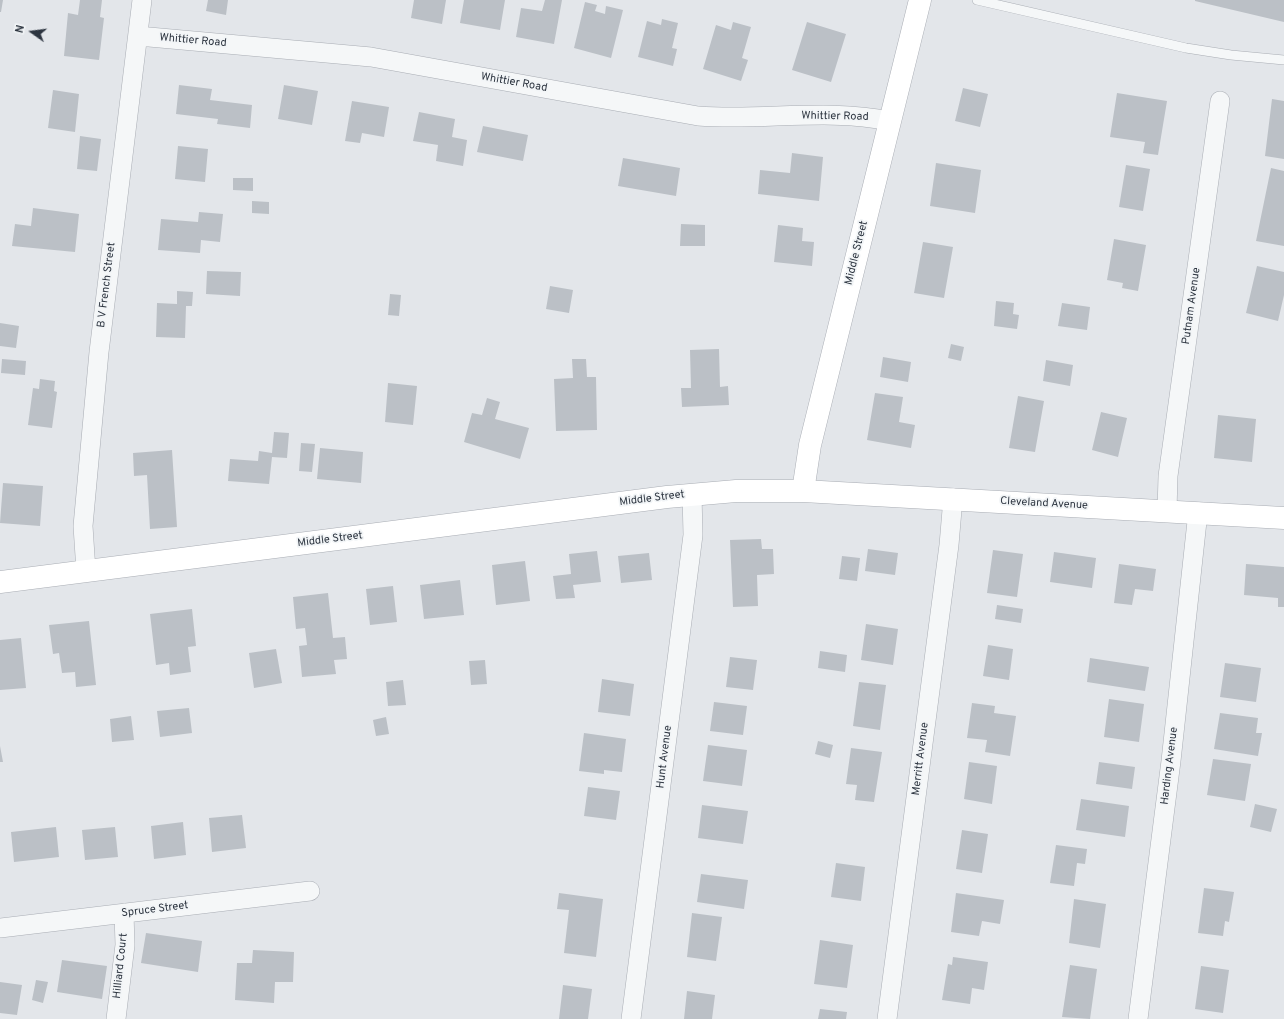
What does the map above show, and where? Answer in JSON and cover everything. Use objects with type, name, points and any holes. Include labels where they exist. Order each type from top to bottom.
[{"type":"street","name":"B V French Street","points":[[86,571],[83,526],[98,359],[142,0]]},
{"type":"street","name":"Middle Street","points":[[0,582],[692,494],[736,491],[803,491],[810,444],[920,0]]},
{"type":"street","name":"Whittier Road","points":[[138,36],[371,57],[698,116],[738,118],[850,116],[890,121]]},
{"type":"street","name":"Putnam Avenue","points":[[1167,511],[1168,476],[1220,101]]},
{"type":"street","name":"Cleveland Avenue","points":[[803,491],[953,498],[1284,518]]},
{"type":"street","name":"Hunt Avenue","points":[[631,1019],[693,535],[692,494]]},
{"type":"street","name":"Merritt Avenue","points":[[887,1019],[949,545],[953,498]]},
{"type":"street","name":"Harding Avenue","points":[[1138,1019],[1172,761],[1198,512]]},
{"type":"street","name":"Spruce Street","points":[[0,928],[310,891]]},
{"type":"street","name":"Hilliard Court","points":[[116,1019],[125,945],[124,913]]},
{"type":"lane","points":[[977,0],[1186,48],[1231,56],[1284,60]]},
{"type":"building","points":[[0,0],[3,0],[1,12],[0,12]]},
{"type":"building","points":[[80,0],[102,0],[100,17],[104,18],[99,60],[64,56],[68,13],[78,15]]},
{"type":"building","points":[[208,0],[228,0],[226,15],[206,11]]},
{"type":"building","points":[[414,0],[446,0],[442,24],[411,18]]},
{"type":"building","points":[[464,0],[505,0],[500,30],[460,23]]},
{"type":"building","points":[[545,0],[562,0],[554,44],[516,37],[521,8],[542,11]]},
{"type":"building","points":[[1284,0],[1284,22],[1195,1]]},
{"type":"building","points":[[585,2],[597,5],[595,11],[605,14],[606,6],[623,10],[611,58],[574,48]]},
{"type":"building","points":[[662,19],[678,23],[672,48],[677,49],[673,66],[638,57],[647,21],[661,25]]},
{"type":"building","points":[[733,22],[751,27],[742,58],[748,60],[741,81],[703,69],[716,25],[731,30]]},
{"type":"building","points":[[807,22],[846,34],[831,82],[792,70]]},
{"type":"building","points":[[179,85],[212,89],[210,100],[252,105],[250,128],[217,124],[218,119],[176,114]]},
{"type":"building","points":[[284,85],[318,91],[312,125],[278,119]]},
{"type":"building","points":[[963,88],[988,94],[980,127],[955,121]]},
{"type":"building","points":[[53,90],[79,94],[75,132],[48,128]]},
{"type":"building","points":[[1117,93],[1167,101],[1158,155],[1143,153],[1145,142],[1110,137]]},
{"type":"building","points":[[1272,99],[1284,101],[1284,159],[1265,156]]},
{"type":"building","points":[[352,101],[389,107],[384,137],[362,133],[360,143],[345,141]]},
{"type":"building","points":[[419,112],[455,119],[452,137],[467,140],[463,166],[436,161],[438,145],[413,141]]},
{"type":"building","points":[[483,126],[528,135],[523,161],[477,152]]},
{"type":"building","points":[[80,136],[101,139],[97,171],[77,169]]},
{"type":"building","points":[[178,146],[208,149],[205,182],[175,179]]},
{"type":"building","points":[[792,153],[823,157],[819,201],[758,194],[760,170],[790,173]]},
{"type":"building","points":[[623,158],[680,168],[676,196],[618,186]]},
{"type":"building","points":[[936,163],[981,170],[975,213],[930,206]]},
{"type":"building","points":[[1126,165],[1150,169],[1143,211],[1119,207]]},
{"type":"building","points":[[1271,168],[1284,171],[1284,246],[1256,241]]},
{"type":"building","points":[[233,178],[253,178],[253,191],[233,190]]},
{"type":"building","points":[[252,201],[269,202],[269,214],[252,213]]},
{"type":"building","points":[[33,208],[79,214],[75,252],[12,246],[15,224],[31,226]]},
{"type":"building","points":[[199,212],[223,214],[220,242],[201,240],[200,253],[158,250],[161,219],[198,222]]},
{"type":"building","points":[[681,224],[705,225],[705,246],[680,246]]},
{"type":"building","points":[[778,225],[803,228],[802,241],[814,242],[812,266],[774,262]]},
{"type":"building","points":[[1114,239],[1146,245],[1138,291],[1122,288],[1123,283],[1107,280]]},
{"type":"building","points":[[923,242],[953,247],[944,298],[914,293]]},
{"type":"building","points":[[1257,266],[1284,272],[1284,295],[1278,321],[1246,313]]},
{"type":"building","points":[[207,271],[241,272],[240,296],[206,294]]},
{"type":"building","points":[[550,286],[573,290],[569,313],[546,309]]},
{"type":"building","points":[[177,291],[193,292],[192,306],[186,306],[185,338],[156,337],[157,303],[177,304]]},
{"type":"building","points":[[390,294],[401,295],[399,316],[388,315]]},
{"type":"building","points":[[996,301],[1014,303],[1013,314],[1019,315],[1017,329],[994,326]]},
{"type":"building","points":[[1062,303],[1090,307],[1087,330],[1058,326]]},
{"type":"building","points":[[0,323],[19,326],[16,348],[0,346]]},
{"type":"building","points":[[951,344],[964,347],[961,361],[948,358]]},
{"type":"building","points":[[719,349],[720,387],[728,386],[729,405],[682,407],[681,388],[691,388],[690,350]]},
{"type":"building","points":[[883,357],[911,362],[908,382],[880,377]]},
{"type":"building","points":[[2,359],[26,361],[25,375],[1,373]]},
{"type":"building","points":[[572,359],[586,359],[587,377],[596,377],[597,430],[556,431],[554,379],[573,378]]},
{"type":"building","points":[[1046,360],[1073,365],[1070,386],[1043,381]]},
{"type":"building","points":[[40,379],[55,381],[54,391],[57,392],[52,428],[28,425],[33,388],[39,389]]},
{"type":"building","points":[[388,383],[417,386],[413,425],[385,422]]},
{"type":"building","points":[[875,393],[903,397],[899,422],[915,425],[911,448],[867,440]]},
{"type":"building","points":[[1018,396],[1044,401],[1035,452],[1009,448]]},
{"type":"building","points":[[487,398],[500,402],[495,419],[529,428],[520,459],[464,442],[472,413],[482,415]]},
{"type":"building","points":[[1101,412],[1127,418],[1118,457],[1092,450]]},
{"type":"building","points":[[1218,415],[1256,419],[1252,462],[1214,458]]},
{"type":"building","points":[[274,432],[289,433],[287,458],[272,457],[269,484],[228,481],[230,459],[258,461],[259,451],[272,453]]},
{"type":"building","points":[[301,443],[315,444],[312,472],[299,471]]},
{"type":"building","points":[[320,448],[363,452],[361,483],[317,479]]},
{"type":"building","points":[[172,450],[177,527],[150,529],[147,475],[134,476],[133,453]]},
{"type":"building","points":[[3,483],[43,486],[40,526],[0,523]]},
{"type":"building","points":[[761,539],[762,549],[773,549],[774,574],[757,575],[758,606],[733,607],[730,540]]},
{"type":"building","points":[[868,549],[898,553],[895,575],[865,571]]},
{"type":"building","points":[[993,550],[1023,554],[1017,597],[987,593]]},
{"type":"building","points":[[597,551],[601,582],[573,585],[575,598],[556,599],[553,576],[571,574],[569,554]]},
{"type":"building","points":[[1054,552],[1096,558],[1092,588],[1050,582]]},
{"type":"building","points":[[649,553],[652,580],[621,583],[618,556]]},
{"type":"building","points":[[842,556],[860,558],[857,581],[839,579]]},
{"type":"building","points":[[525,561],[530,601],[496,605],[492,565]]},
{"type":"building","points":[[1119,564],[1156,569],[1153,591],[1135,589],[1132,605],[1114,603]]},
{"type":"building","points":[[1246,564],[1284,567],[1284,607],[1278,607],[1278,598],[1244,595]]},
{"type":"building","points":[[460,580],[464,615],[424,619],[420,585]]},
{"type":"building","points":[[393,586],[397,622],[370,625],[366,589]]},
{"type":"building","points":[[328,593],[333,638],[345,637],[347,659],[334,660],[336,674],[302,677],[299,646],[307,645],[305,628],[296,629],[293,597]]},
{"type":"building","points":[[997,605],[1023,609],[1021,623],[995,619]]},
{"type":"building","points":[[192,609],[196,646],[188,647],[191,672],[170,675],[169,663],[156,665],[150,614]]},
{"type":"building","points":[[89,621],[96,685],[76,687],[75,672],[62,673],[59,653],[53,654],[49,625]]},
{"type":"building","points":[[866,624],[898,629],[893,665],[861,660]]},
{"type":"building","points":[[21,638],[26,688],[0,690],[0,640]]},
{"type":"building","points":[[988,645],[1013,649],[1009,680],[983,676]]},
{"type":"building","points":[[276,649],[282,683],[254,688],[249,653]]},
{"type":"building","points":[[820,651],[847,655],[845,672],[818,668]]},
{"type":"building","points":[[730,657],[757,660],[753,690],[726,687]]},
{"type":"building","points":[[1090,658],[1149,667],[1145,691],[1087,682]]},
{"type":"building","points":[[485,660],[487,684],[471,685],[469,661]]},
{"type":"building","points":[[1225,663],[1261,668],[1256,702],[1220,697]]},
{"type":"building","points":[[602,679],[634,684],[630,716],[598,712]]},
{"type":"building","points":[[403,680],[406,705],[388,706],[386,682]]},
{"type":"building","points":[[859,682],[886,685],[880,730],[853,726]]},
{"type":"building","points":[[1109,699],[1144,704],[1139,742],[1104,737]]},
{"type":"building","points":[[714,702],[747,706],[743,735],[710,731]]},
{"type":"building","points":[[972,703],[995,706],[994,713],[1016,716],[1010,756],[985,752],[987,740],[967,738]]},
{"type":"building","points":[[189,708],[192,733],[160,737],[157,711]]},
{"type":"building","points":[[1220,713],[1258,718],[1256,733],[1262,733],[1258,756],[1214,749]]},
{"type":"building","points":[[131,716],[134,740],[112,742],[110,719]]},
{"type":"building","points":[[386,717],[389,734],[376,736],[373,720]]},
{"type":"building","points":[[584,733],[626,739],[622,772],[604,770],[604,774],[579,771]]},
{"type":"building","points":[[818,741],[833,745],[830,758],[815,754]]},
{"type":"building","points":[[708,745],[747,750],[742,786],[703,781]]},
{"type":"building","points":[[0,746],[3,762],[0,762]]},
{"type":"building","points":[[851,748],[882,752],[874,802],[855,800],[857,785],[846,784]]},
{"type":"building","points":[[1213,759],[1251,764],[1245,801],[1207,795]]},
{"type":"building","points":[[969,762],[997,766],[992,804],[964,799]]},
{"type":"building","points":[[1099,762],[1135,767],[1132,789],[1096,784]]},
{"type":"building","points":[[588,787],[620,791],[616,820],[584,816]]},
{"type":"building","points":[[1081,799],[1129,806],[1125,837],[1076,830]]},
{"type":"building","points":[[1255,804],[1277,809],[1271,832],[1250,827]]},
{"type":"building","points":[[702,805],[748,811],[743,844],[698,838]]},
{"type":"building","points":[[242,815],[246,848],[212,852],[209,818]]},
{"type":"building","points":[[183,822],[186,855],[154,859],[151,826]]},
{"type":"building","points":[[56,827],[59,857],[14,862],[11,832]]},
{"type":"building","points":[[115,827],[118,857],[85,860],[82,830]]},
{"type":"building","points":[[962,830],[988,834],[982,873],[956,869]]},
{"type":"building","points":[[1056,845],[1087,849],[1085,864],[1077,863],[1074,886],[1050,883]]},
{"type":"building","points":[[836,863],[865,867],[861,901],[831,897]]},
{"type":"building","points":[[701,874],[748,880],[744,909],[697,902]]},
{"type":"building","points":[[1204,888],[1234,892],[1229,922],[1225,921],[1223,936],[1198,933]]},
{"type":"building","points":[[559,893],[603,899],[596,957],[564,953],[569,910],[557,909]]},
{"type":"building","points":[[956,893],[1004,900],[1000,924],[982,921],[979,936],[951,932]]},
{"type":"building","points":[[1074,899],[1106,904],[1100,948],[1069,943]]},
{"type":"building","points":[[692,913],[722,917],[716,961],[687,957]]},
{"type":"building","points":[[146,933],[202,941],[198,972],[141,963]]},
{"type":"building","points":[[820,940],[853,945],[847,988],[814,984]]},
{"type":"building","points":[[253,950],[294,952],[293,982],[275,982],[274,1003],[235,1000],[237,963],[252,963]]},
{"type":"building","points":[[953,957],[988,962],[984,990],[972,988],[970,1004],[942,1000],[948,964],[952,965]]},
{"type":"building","points":[[62,960],[107,966],[102,999],[57,992]]},
{"type":"building","points":[[1070,965],[1097,969],[1090,1019],[1062,1017]]},
{"type":"building","points":[[1201,966],[1229,970],[1223,1013],[1195,1009]]},
{"type":"building","points":[[36,980],[48,982],[43,1003],[32,1000]]},
{"type":"building","points":[[0,982],[22,985],[17,1015],[0,1013]]},
{"type":"building","points":[[563,985],[592,989],[588,1019],[559,1019]]},
{"type":"building","points":[[687,991],[715,995],[712,1019],[684,1019]]},
{"type":"building","points":[[820,1009],[847,1012],[846,1019],[818,1019]]}]
